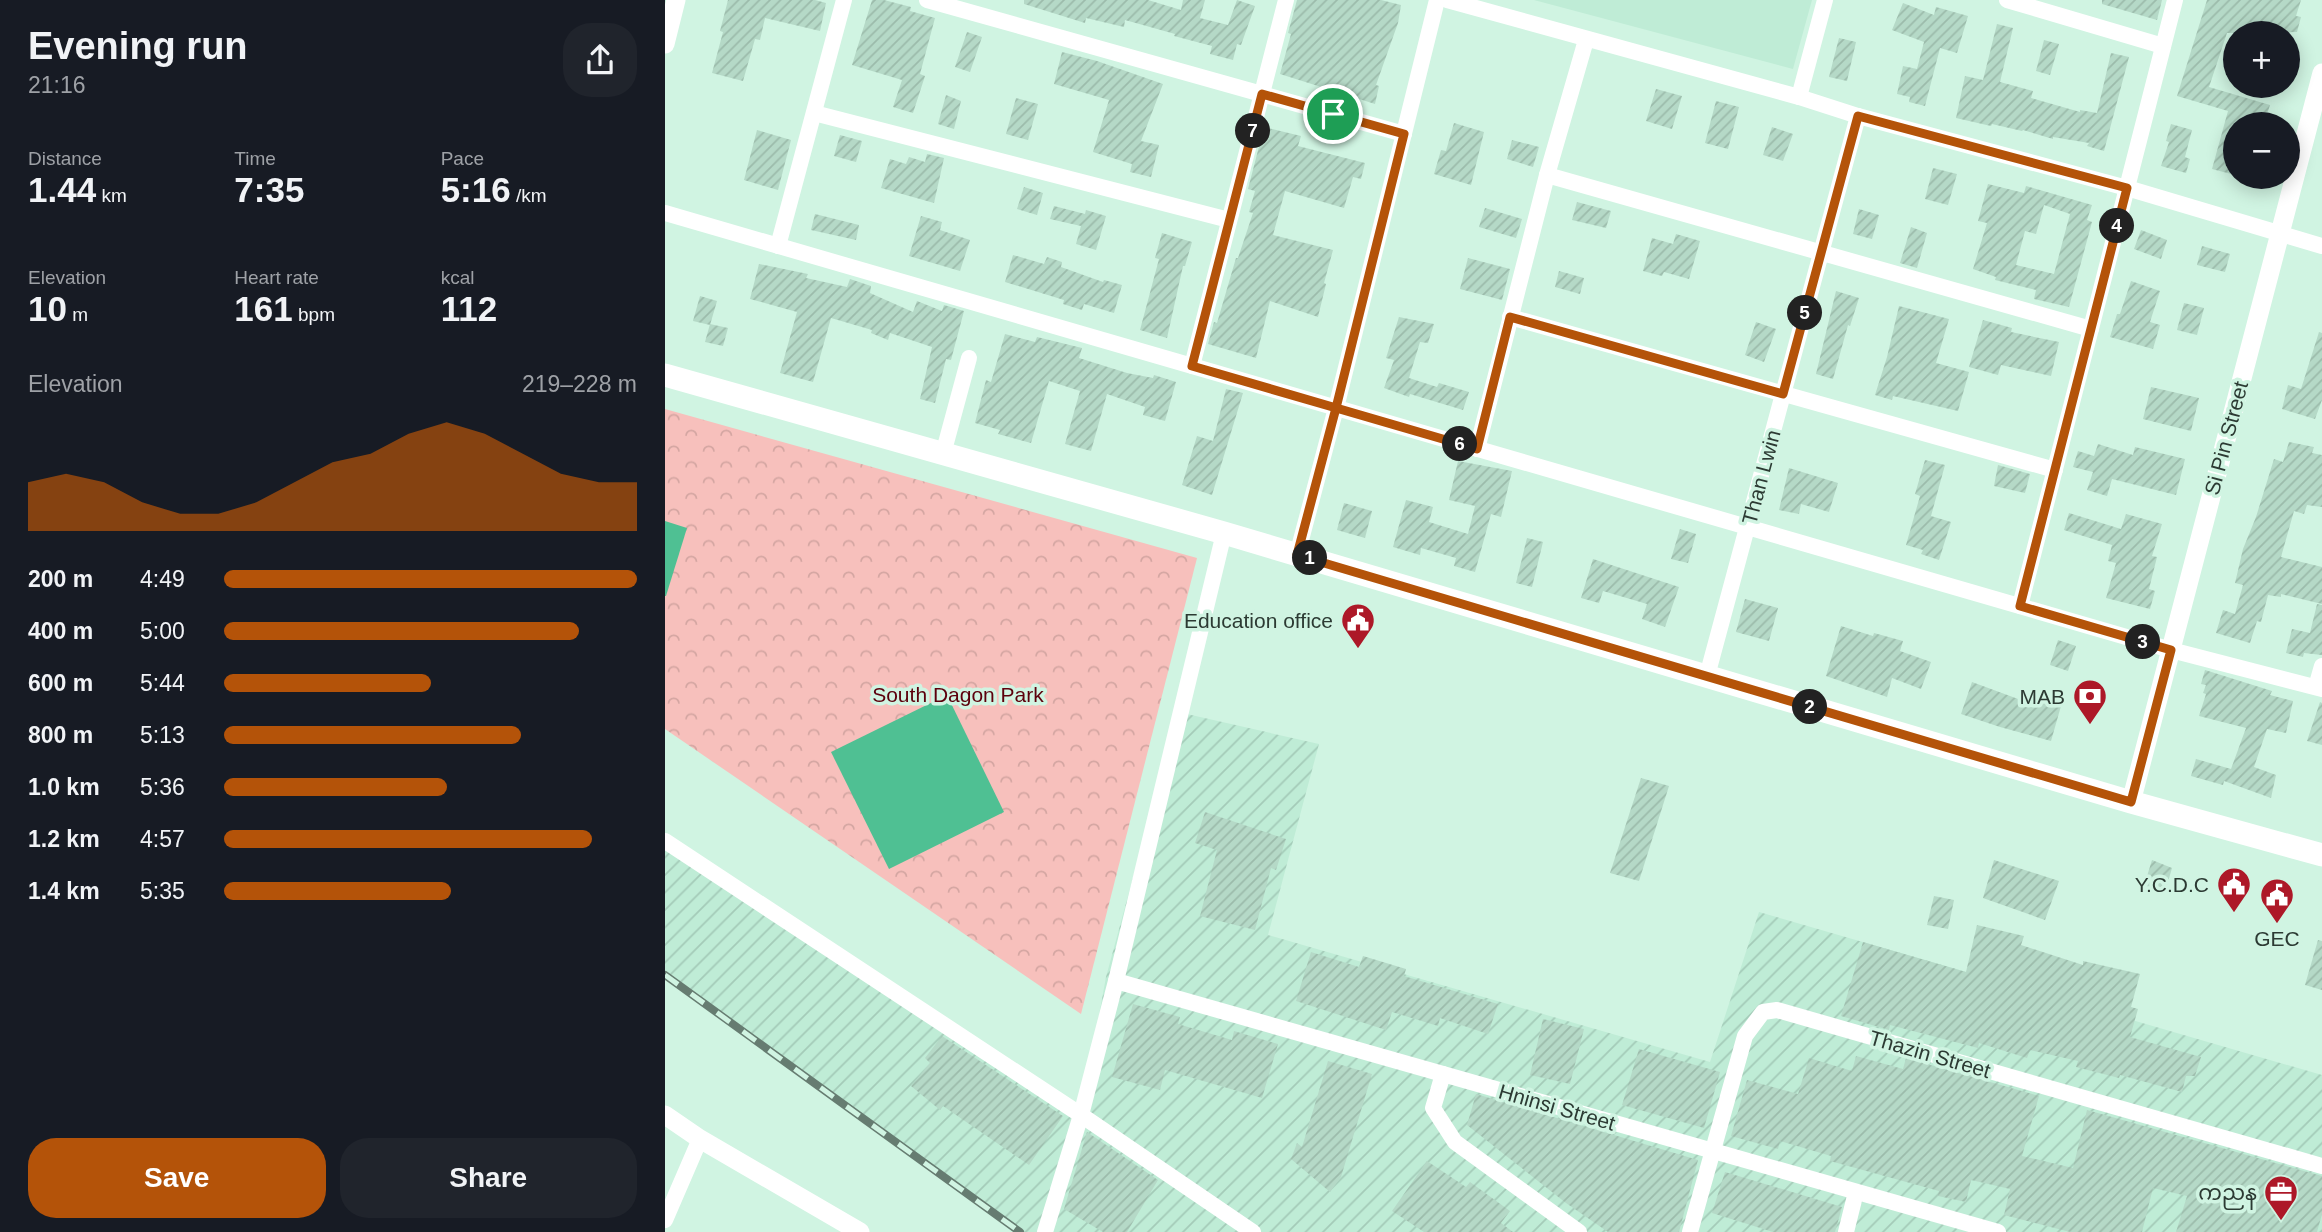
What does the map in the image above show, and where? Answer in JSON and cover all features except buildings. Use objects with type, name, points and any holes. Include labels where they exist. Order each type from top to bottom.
[{"type":"main road","points":[[665,375],[1224,533],[2131,802],[2322,855]]},
{"type":"street","points":[[665,44],[676,0]]},
{"type":"street","points":[[778,246],[843,0]]},
{"type":"street","points":[[927,0],[1404,134]]},
{"type":"street","points":[[1192,366],[1286,0]]},
{"type":"street","points":[[1297,555],[1437,0]]},
{"type":"street","points":[[1447,0],[1799,97],[1858,116],[2127,188],[2322,246]]},
{"type":"street","points":[[1799,97],[1825,0]]},
{"type":"street","points":[[2007,0],[2163,46]]},
{"type":"street","points":[[2020,606],[2175,0]]},
{"type":"street","points":[[1477,449],[1547,175],[1586,40]]},
{"type":"street","name":"Si Pin Street","points":[[2131,802],[2322,73]]},
{"type":"street","points":[[814,113],[1229,220]]},
{"type":"street","name":"Than Lwin","points":[[1707,677],[1858,116]]},
{"type":"street","points":[[1547,175],[2091,329]]},
{"type":"street","points":[[665,213],[2171,650],[2319,688],[2322,666]]},
{"type":"street","points":[[1510,317],[2055,470]]},
{"type":"street","points":[[943,454],[969,358]]},
{"type":"street","points":[[1045,1232],[1081,1115],[1116,981],[1224,533]]},
{"type":"street","points":[[665,841],[1081,1115],[1252,1232]]},
{"type":"street","name":"Hninsi Street","points":[[1116,981],[1998,1232]]},
{"type":"street","name":"Thazin Street","points":[[1690,1232],[1745,1036],[1763,1012],[1777,1010],[2322,1166]]},
{"type":"street","points":[[1443,1074],[1433,1108],[1455,1142],[1579,1232]]},
{"type":"street","points":[[665,1115],[700,1139],[860,1232]]},
{"type":"street","points":[[665,1220],[700,1139]]},
{"type":"street","points":[[1846,1232],[1856,1192]]},
{"type":"shaded area","points":[[1534,0],[1812,0],[1793,69]]},
{"type":"shaded area","points":[[665,521],[687,528],[666,596],[665,596]]},
{"type":"shaded area","points":[[947,695],[1004,812],[889,869],[831,752]]},
{"type":"shaded area","points":[[1178,712],[1319,744],[1268,935],[1710,1062],[1759,912],[2322,1075],[2322,1232],[1022,1232],[665,975],[665,838],[1081,1114],[1106,977]]},
{"type":"green space","name":"South Dagon Park","points":[[665,409],[1197,558],[1081,1014],[665,729]]},
{"type":"railway","points":[[665,975],[1020,1232]]},
{"type":"place","name":"Education office","points":[[1358,650]]},
{"type":"place","name":"MAB","points":[[2090,726]]},
{"type":"place","name":"Y.C.D.C","points":[[2234,914]]},
{"type":"place","name":"GEC","points":[[2277,925]]},
{"type":"place","name":"ကညန","points":[[2281,1222]]},
{"type":"route","points":[[1333,114],[1262,94],[1192,366],[1336,408],[1407,428],[1477,449],[1510,317],[1783,394],[1858,116],[2127,188],[2020,606],[2171,650],[2131,802],[1297,555],[1336,408],[1404,134],[1333,114]]}]
